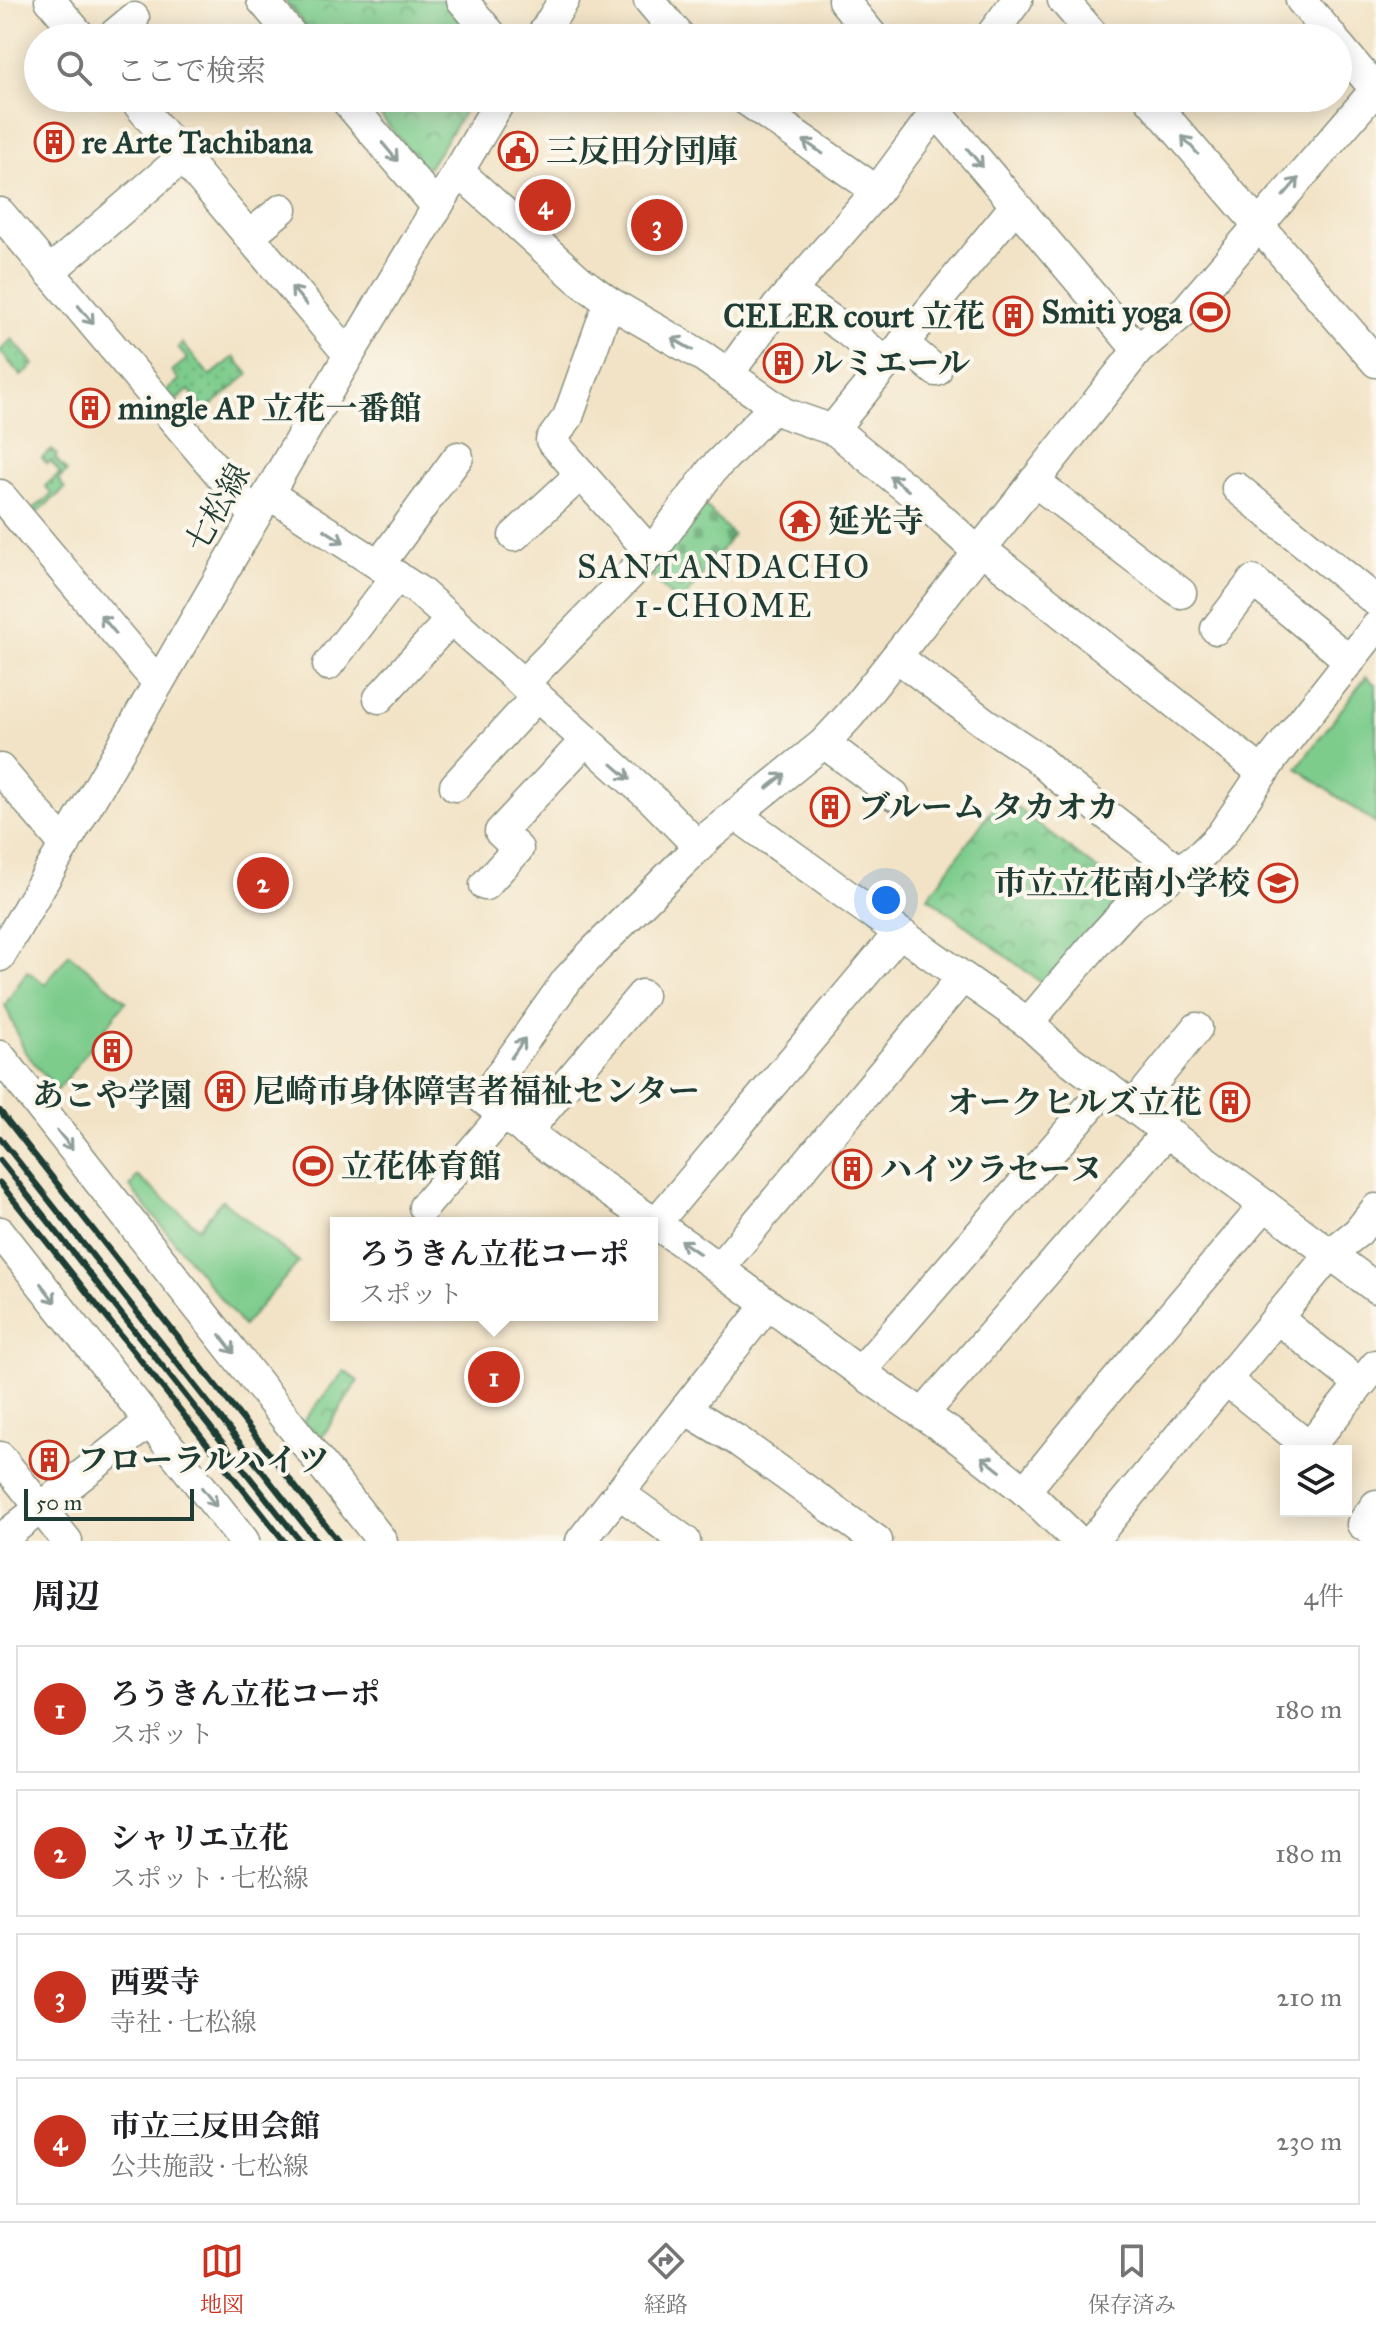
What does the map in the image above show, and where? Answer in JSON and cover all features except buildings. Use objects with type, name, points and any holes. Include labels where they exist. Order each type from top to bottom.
[{"type":"street","points":[[50,0],[70,24]]},
{"type":"street","points":[[262,0],[282,24]]},
{"type":"street","points":[[462,0],[482,24]]},
{"type":"street","points":[[549,24],[564,0]]},
{"type":"street","points":[[649,0],[669,24]]},
{"type":"street","points":[[843,0],[863,24]]},
{"type":"street","points":[[999,24],[1017,0]]},
{"type":"street","points":[[1063,0],[1084,24]]},
{"type":"street","points":[[1301,0],[1321,24]]},
{"type":"street","points":[[127,24],[134,18]]},
{"type":"street","points":[[645,1217],[483,1099],[567,980],[594,951],[699,847],[824,743],[850,715],[1138,350],[1186,310],[1376,89],[1352,61]]},
{"type":"street","points":[[145,112],[349,355]]},
{"type":"street","points":[[356,112],[437,207]]},
{"type":"street","name":"七松線","points":[[0,956],[494,112]]},
{"type":"street","points":[[763,112],[877,191]]},
{"type":"street","points":[[729,373],[777,307],[877,191],[928,112]]},
{"type":"street","points":[[943,112],[1015,206],[1138,350]]},
{"type":"street","points":[[1161,112],[1376,362]]},
{"type":"street","points":[[49,272],[183,157]]},
{"type":"street","points":[[458,171],[578,279],[609,302],[729,373],[784,413],[833,429],[921,500],[979,553],[990,556],[1263,773]]},
{"type":"street","points":[[833,429],[1015,206]]},
{"type":"street","points":[[249,236],[282,209]]},
{"type":"street","points":[[0,213],[49,272],[262,505],[388,570],[451,619],[653,800],[699,847]]},
{"type":"street","points":[[791,292],[846,330],[936,371]]},
{"type":"street","points":[[609,302],[568,417],[551,440],[651,553]]},
{"type":"street","points":[[455,786],[530,690],[651,553],[712,470],[775,406]]},
{"type":"street","points":[[328,665],[458,457]]},
{"type":"street","points":[[514,536],[581,474]]},
{"type":"street","points":[[1034,481],[1181,593]]},
{"type":"street","points":[[1237,488],[1376,601]]},
{"type":"street","points":[[0,495],[158,683]]},
{"type":"street","points":[[1216,629],[1253,581],[1350,661]]},
{"type":"street","points":[[379,698],[451,619]]},
{"type":"street","points":[[1028,1023],[1129,907],[1202,854],[1221,835],[1304,717],[1376,627]]},
{"type":"street","points":[[897,657],[1035,756],[1179,871]]},
{"type":"street","points":[[485,885],[518,849],[500,832],[586,740]]},
{"type":"street","points":[[824,743],[894,795]]},
{"type":"street","points":[[5,785],[65,845]]},
{"type":"street","points":[[735,814],[1028,1023],[1062,1054],[1376,1288]]},
{"type":"street","points":[[658,1220],[899,933]]},
{"type":"street","points":[[719,1268],[962,978]]},
{"type":"street","points":[[424,1207],[515,1123],[642,995]]},
{"type":"street","points":[[1134,1106],[1197,1028]]},
{"type":"street","points":[[0,1056],[382,1541]]},
{"type":"street","points":[[860,1372],[1107,1087]]},
{"type":"street","points":[[924,1413],[1167,1132]]},
{"type":"street","points":[[1025,1491],[1265,1205]]},
{"type":"street","points":[[658,1226],[860,1372],[924,1413],[1025,1491],[1076,1539],[1226,1380],[1331,1253],[1358,1232],[1376,1209]]},
{"type":"street","points":[[0,1232],[244,1541]]},
{"type":"street","points":[[581,1541],[768,1304]]},
{"type":"street","points":[[1226,1380],[1309,1447],[1368,1374],[1277,1318]]},
{"type":"street","points":[[685,1409],[738,1441],[877,1541]]},
{"type":"street","points":[[0,1540],[149,1422]]},
{"type":"street","points":[[0,1457],[67,1541]]},
{"type":"street","points":[[619,1493],[685,1541]]},
{"type":"street","points":[[1376,1505],[1362,1524],[1376,1534]]},
{"type":"green space","points":[[284,0],[446,0],[466,24],[304,24]]},
{"type":"green space","points":[[378,112],[464,112],[429,167],[423,167]]},
{"type":"green space","points":[[12,339],[34,365],[21,376],[0,351]]},
{"type":"green space","points":[[182,343],[210,376],[234,357],[249,374],[206,410],[189,390],[172,404],[163,394],[179,380],[172,371],[187,359],[178,347]]},
{"type":"green space","points":[[52,450],[67,472],[58,480],[65,489],[35,514],[32,510],[52,494],[45,486],[60,473],[51,461],[47,464],[42,458]]},
{"type":"green space","points":[[700,500],[733,535],[679,605],[647,571]]},
{"type":"green space","points":[[1366,677],[1376,685],[1376,824],[1297,768]]},
{"type":"green space","points":[[1002,796],[1130,895],[1047,987],[928,897]]},
{"type":"green space","points":[[69,954],[126,1001],[57,1091],[25,1052],[5,1005],[27,971],[45,984]]},
{"type":"green space","points":[[137,1176],[199,1228],[222,1200],[299,1262],[243,1326],[130,1187]]},
{"type":"green space","points":[[344,1371],[358,1381],[319,1442],[303,1422]]},
{"type":"railway","points":[[0,1111],[338,1541]]},
{"type":"railway","points":[[0,1138],[317,1541]]},
{"type":"railway","points":[[0,1160],[300,1541]]},
{"type":"railway","points":[[0,1183],[284,1541]]},
{"type":"place","name":"re Arte Tachibana","points":[[54,142]]},
{"type":"place","name":"三反田分団庫","points":[[518,151]]},
{"type":"place","name":"市立三反田会館","points":[[545,205]]},
{"type":"place","name":"西要寺","points":[[657,225]]},
{"type":"place","name":"Smiti yoga","points":[[1210,312]]},
{"type":"place","name":"CELER court 立花","points":[[1013,316]]},
{"type":"place","name":"ルミエール","points":[[783,363]]},
{"type":"place","name":"mingle AP 立花一番館","points":[[90,408]]},
{"type":"place","name":"延光寺","points":[[800,521]]},
{"type":"place","name":"ブルーム タカオカ","points":[[830,807]]},
{"type":"place","name":"シャリエ立花","points":[[263,883]]},
{"type":"place","name":"市立立花南小学校","points":[[1278,883]]},
{"type":"place","name":"あこや学園","points":[[112,1051]]},
{"type":"place","name":"尼崎市身体障害者福祉センター","points":[[225,1091]]},
{"type":"place","name":"オークヒルズ立花","points":[[1230,1102]]},
{"type":"place","name":"立花体育館","points":[[313,1166]]},
{"type":"place","name":"ハイツラセーヌ","points":[[852,1169]]},
{"type":"place","name":"ろうきん立花コーポ","points":[[494,1377]]},
{"type":"place","name":"フローラルハイツ","points":[[49,1460]]},
{"type":"district","name":"SANTANDACHO 1-CHOME","points":[[724,586]]}]
